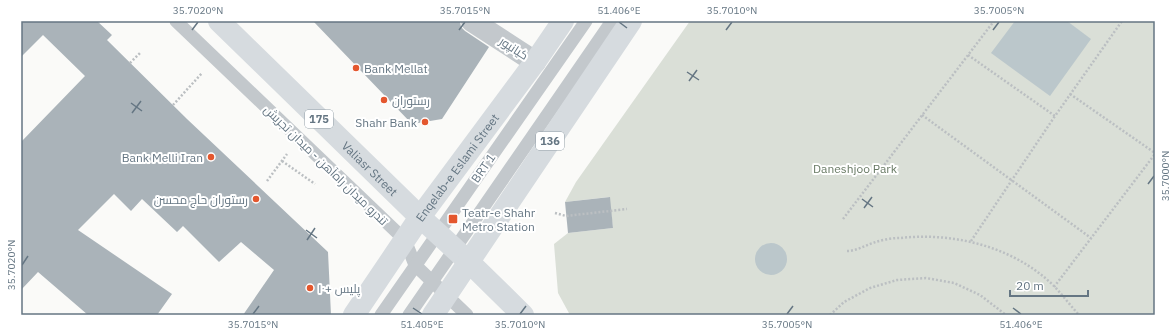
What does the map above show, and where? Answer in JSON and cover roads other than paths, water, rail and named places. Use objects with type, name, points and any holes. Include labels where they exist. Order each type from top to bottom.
[{"type":"main road","name":"Valiasr Street","points":[[219,21],[523,315]]},
{"type":"main road","name":"Enqelab-e Eslami Street","points":[[354,315],[420,217],[536,62],[563,21]]},
{"type":"main road","name":"136","points":[[433,315],[439,288],[631,21]]},
{"type":"street","name":"کیانپور","points":[[472,21],[536,62]]},
{"type":"lane","name":"تندرو میدان راه‌آهن - میدان تجریش","points":[[176,21],[405,240],[415,266],[467,315]]},
{"type":"lane","name":"BRT 1","points":[[381,315],[586,21]]},
{"type":"lane","name":"BRT 1","points":[[462,256],[612,21]]},
{"type":"lane","points":[[409,315],[439,288]]},
{"type":"place","name":"Bank Mellat","points":[[356,68]]},
{"type":"place","name":"رستوران","points":[[384,100]]},
{"type":"place","name":"Shahr Bank","points":[[425,122]]},
{"type":"place","name":"Bank Melli Iran","points":[[211,157]]},
{"type":"place","name":"رستوران حاج محسن","points":[[256,199]]},
{"type":"place","name":"Teatr-e Shahr Metro Station","points":[[453,219]]},
{"type":"place","name":"پلیس +۱۰","points":[[310,288]]},
{"type":"park label","name":"Daneshjoo Park","points":[[855,168]]}]
